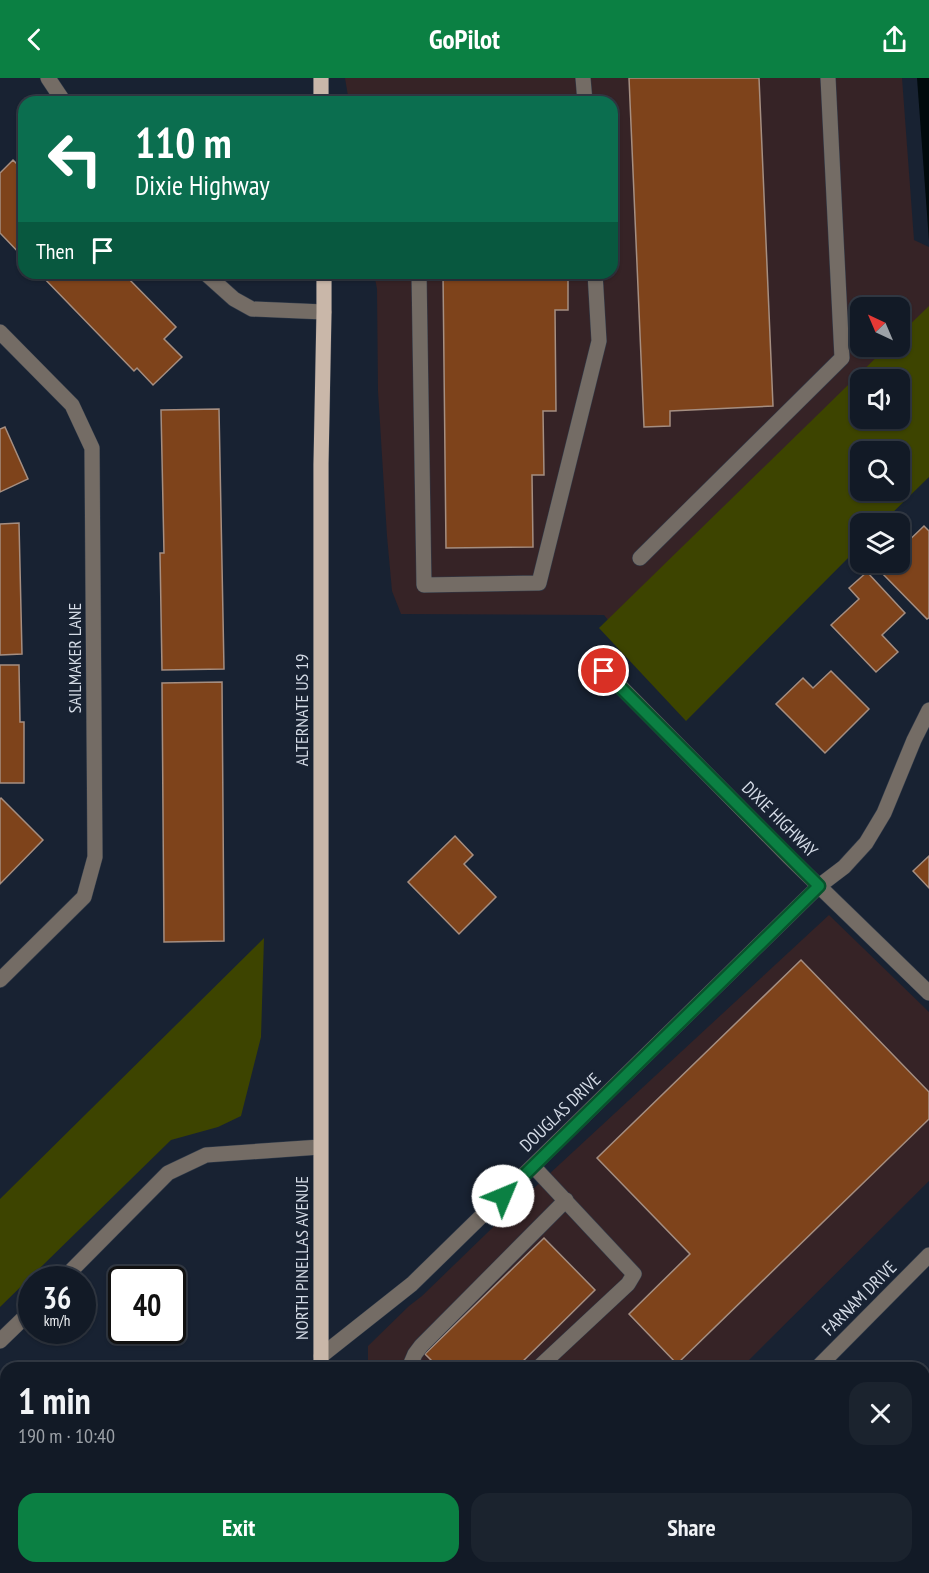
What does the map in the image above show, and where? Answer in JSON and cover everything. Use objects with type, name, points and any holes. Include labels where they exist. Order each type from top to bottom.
[{"type":"main road","points":[[321,78],[321,96]]},
{"type":"main road","name":"ALTERNATE US 19","points":[[320,1148],[321,488],[324,279]]},
{"type":"main road","name":"NORTH PINELLAS AVENUE","points":[[320,1148],[321,1362]]},
{"type":"street","points":[[48,78],[60,96]]},
{"type":"street","points":[[583,78],[584,96]]},
{"type":"street","points":[[640,558],[842,358],[828,78]]},
{"type":"street","points":[[212,279],[234,299],[252,309],[324,312]]},
{"type":"street","points":[[419,279],[424,585],[539,583],[599,342],[595,279]]},
{"type":"street","name":"SAILMAKER LANE","points":[[0,332],[72,405],[92,448],[95,857],[84,897],[0,980]]},
{"type":"street","points":[[0,355],[13,346]]},
{"type":"street","name":"DIXIE HIGHWAY","points":[[604,671],[929,993]]},
{"type":"street","name":"DOUGLAS DRIVE","points":[[321,1362],[412,1284],[819,886],[844,867],[866,843],[884,813],[929,710]]},
{"type":"street","points":[[76,1266],[168,1173],[206,1155],[320,1148]]},
{"type":"street","points":[[533,1166],[634,1274],[628,1284],[544,1362]]},
{"type":"street","points":[[412,1362],[421,1346],[566,1200]]},
{"type":"street","name":"FARNAM DRIVE","points":[[823,1362],[929,1255]]},
{"type":"street","points":[[0,1341],[18,1324]]},
{"type":"shaded area","points":[[345,78],[902,78],[914,240],[929,247],[929,310],[910,328],[910,297],[850,297],[850,357],[881,357],[868,369],[850,369],[850,387],[608,620],[604,615],[401,614],[392,591],[387,536],[378,391],[375,279],[618,279],[618,96],[348,96]]},
{"type":"shaded area","points":[[917,78],[929,78],[929,241]]},
{"type":"shaded area","points":[[829,915],[929,1012],[929,1181],[747,1362],[368,1362],[368,1346],[520,1201]]},
{"type":"green space","points":[[929,306],[929,477],[910,496],[910,441],[850,441],[850,501],[904,501],[892,513],[850,513],[850,556],[686,721],[599,628],[850,383],[850,429],[910,429],[910,369],[864,369],[877,357],[910,357],[910,324]]},
{"type":"green space","points":[[264,938],[261,1037],[241,1116],[218,1127],[171,1140],[42,1266],[18,1266],[18,1289],[0,1307],[0,1199]]},
{"type":"building","points":[[629,78],[759,78],[773,406],[670,411],[670,426],[644,427]]},
{"type":"building","points":[[13,160],[18,165],[18,252],[0,233],[0,173]]},
{"type":"building","points":[[45,279],[129,279],[176,327],[164,339],[182,357],[153,385],[137,368],[134,371]]},
{"type":"building","points":[[443,279],[568,279],[568,310],[555,310],[556,411],[543,411],[544,475],[532,475],[533,547],[446,548]]},
{"type":"building","points":[[219,409],[224,669],[162,670],[160,553],[164,553],[161,410]]},
{"type":"building","points":[[5,427],[28,479],[0,492],[0,429]]},
{"type":"building","points":[[19,523],[22,654],[0,655],[0,524]]},
{"type":"building","points":[[924,526],[929,531],[929,618],[927,619],[882,573],[910,573],[910,539]]},
{"type":"building","points":[[868,573],[905,613],[882,635],[898,652],[876,672],[831,625],[859,599],[849,588]]},
{"type":"building","points":[[0,665],[19,665],[20,722],[24,722],[24,783],[0,783]]},
{"type":"building","points":[[831,671],[869,709],[825,753],[776,704],[803,678],[813,688]]},
{"type":"building","points":[[222,682],[224,941],[164,942],[162,683]]},
{"type":"building","points":[[0,799],[43,840],[0,884]]},
{"type":"building","points":[[455,836],[473,855],[464,864],[496,897],[459,934],[408,882]]},
{"type":"building","points":[[929,856],[929,888],[913,871]]},
{"type":"building","points":[[801,960],[929,1092],[929,1119],[679,1362],[675,1362],[629,1314],[690,1254],[597,1158]]},
{"type":"building","points":[[544,1238],[595,1290],[522,1362],[433,1362],[425,1354]]},
{"type":"route","points":[[503,1196],[819,886],[604,671]]}]
